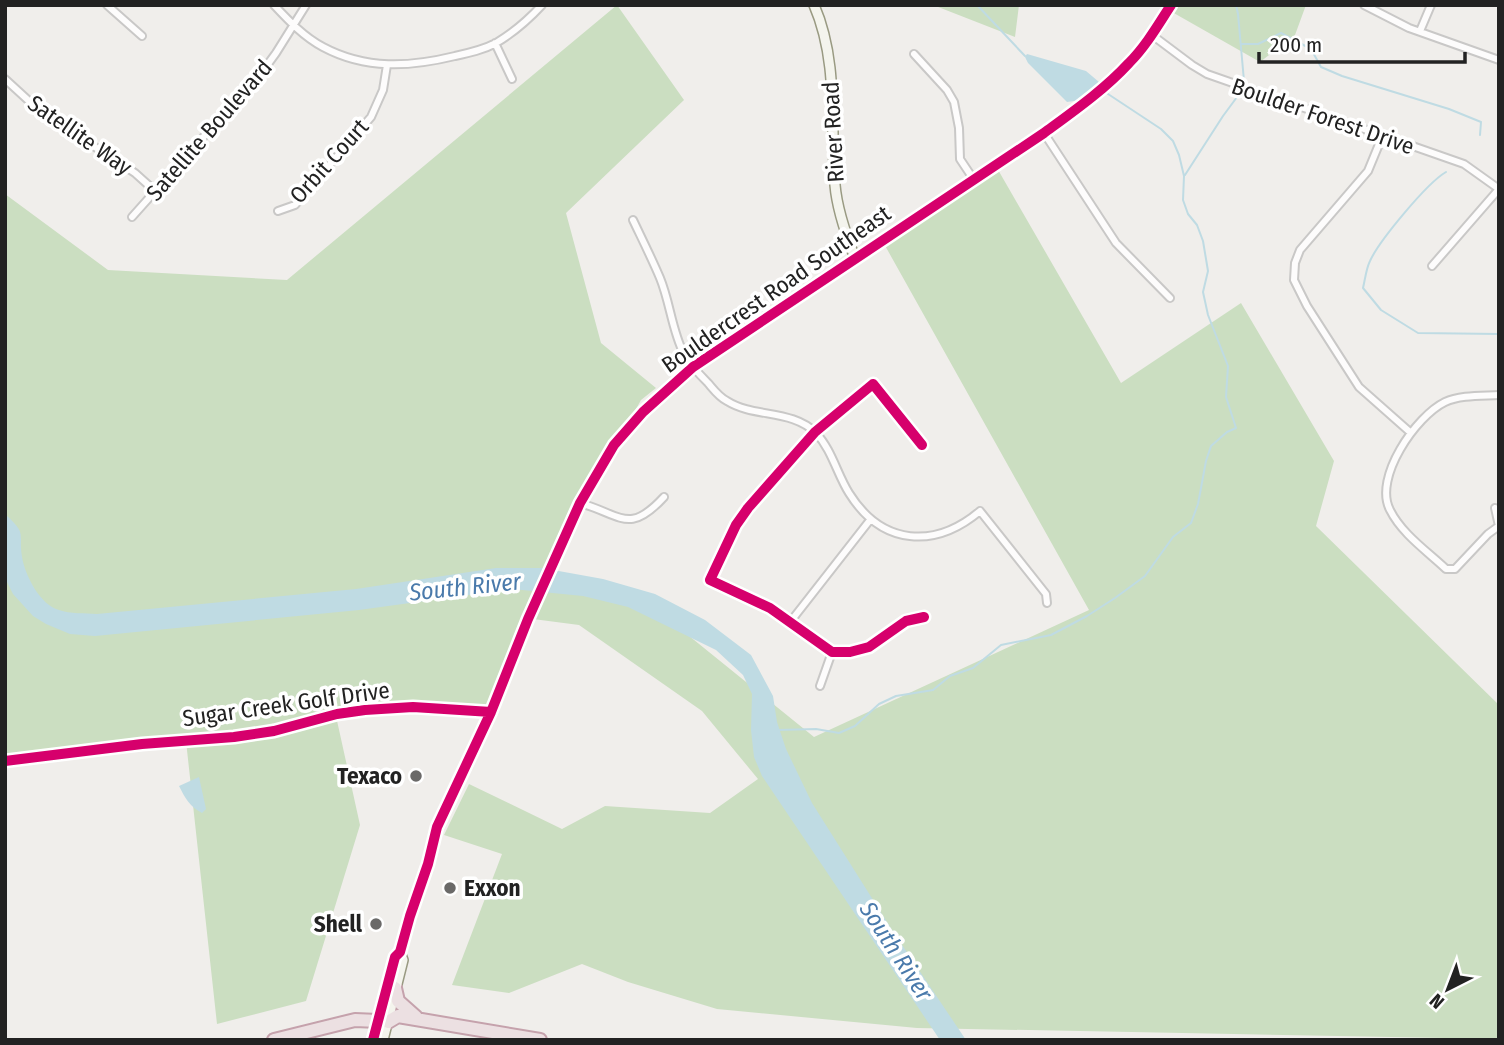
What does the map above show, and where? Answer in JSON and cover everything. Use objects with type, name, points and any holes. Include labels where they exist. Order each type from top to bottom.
[{"type":"highway","points":[[395,988],[402,1007],[419,1019]]},
{"type":"highway","points":[[274,1040],[355,1020],[382,1021],[398,1016],[540,1040]]},
{"type":"street","points":[[107,5],[142,36]]},
{"type":"street","points":[[274,5],[294,25],[324,48],[366,63],[387,65],[421,64],[478,50],[518,28],[542,5]]},
{"type":"street","name":"Satellite Boulevard","points":[[132,217],[223,115],[249,90],[306,5]]},
{"type":"street","name":"River Road","points":[[814,5],[829,66],[835,188],[845,232],[855,258]]},
{"type":"street","name":"Bouldercrest Road Southeast","points":[[382,1021],[395,957],[400,952],[437,827],[491,712],[528,619],[580,503],[614,445],[643,412],[693,367],[1044,133],[1097,93],[1131,62],[1171,5]]},
{"type":"street","points":[[1364,5],[1420,32],[1499,60]]},
{"type":"street","points":[[1420,32],[1431,5]]},
{"type":"street","name":"Boulder Forest Drive","points":[[1152,35],[1207,74],[1464,164],[1499,189]]},
{"type":"street","points":[[495,43],[512,79]]},
{"type":"street","points":[[914,54],[947,90],[954,102],[959,128],[960,159],[974,180]]},
{"type":"street","name":"Orbit Court","points":[[278,211],[295,205],[371,117],[383,90],[387,65]]},
{"type":"street","name":"Satellite Way","points":[[5,79],[41,112],[135,173],[155,191]]},
{"type":"street","points":[[1044,133],[1116,243],[1170,298]]},
{"type":"street","points":[[1382,137],[1368,171],[1300,250],[1295,263],[1294,280],[1307,306],[1359,387],[1411,433]]},
{"type":"street","points":[[1432,265],[1499,189]]},
{"type":"street","points":[[633,220],[660,279],[684,353],[693,367],[721,397],[749,410],[785,416],[804,423],[816,432],[860,510],[870,520],[895,532],[925,537],[941,535],[980,511],[1046,594],[1047,603]]},
{"type":"street","points":[[922,445],[873,384],[816,432],[736,525],[710,580],[753,598],[791,621],[832,652],[869,648],[905,621],[924,617]]},
{"type":"street","points":[[1495,508],[1499,526],[1451,573],[1402,527],[1388,508],[1386,486],[1402,445],[1432,411],[1446,402],[1499,395]]},
{"type":"street","points":[[580,503],[622,519],[638,519],[664,497]]},
{"type":"street","points":[[791,621],[870,520]]},
{"type":"street","points":[[820,686],[832,652]]},
{"type":"street","name":"Sugar Creek Golf Drive","points":[[5,761],[142,744],[234,737],[274,731],[337,714],[365,710],[413,707],[491,712]]},
{"type":"street","name":"Bouldercrest Road Southeast","points":[[376,1039],[403,960],[400,952]]},
{"type":"green space","points":[[617,5],[684,100],[566,213],[601,343],[656,388],[641,400],[548,569],[636,593],[814,737],[1089,610],[883,242],[997,168],[1121,383],[1241,303],[1334,461],[1316,526],[1499,705],[1499,1039],[917,1028],[717,1009],[628,982],[582,964],[509,993],[452,985],[502,854],[444,835],[469,784],[562,829],[605,806],[710,813],[758,779],[702,711],[579,625],[533,619],[496,708],[334,707],[360,825],[306,1001],[217,1024],[186,741],[5,763],[5,194],[108,270],[287,280]]},
{"type":"green space","points":[[933,5],[1019,5],[1015,37]]},
{"type":"green space","points":[[1176,5],[1306,5],[1295,35],[1260,62],[1172,12]]},
{"type":"water","points":[[1027,54],[1086,71],[1099,82],[1081,100],[1067,102],[1028,63],[1025,57]]},
{"type":"water","name":"South River","points":[[5,514],[21,534],[22,557],[34,588],[52,607],[68,612],[97,614],[356,589],[496,568],[542,568],[603,579],[655,594],[705,620],[751,655],[773,696],[777,722],[786,749],[812,803],[892,930],[966,1040],[940,1040],[762,776],[754,757],[751,730],[752,694],[743,675],[716,650],[628,607],[583,596],[512,589],[359,610],[95,636],[70,634],[33,616],[13,594],[5,578]]},
{"type":"water","points":[[199,777],[206,809],[202,813],[188,802],[179,786]]},
{"type":"waterway","points":[[977,5],[1025,56]]},
{"type":"waterway","points":[[1236,5],[1244,81]]},
{"type":"waterway","points":[[1241,44],[1258,44],[1281,33],[1311,49],[1321,67],[1481,122],[1480,135]]},
{"type":"waterway","points":[[778,730],[816,729],[839,733],[855,726],[879,704],[896,696],[933,690],[950,676],[973,668],[1001,645],[1051,635],[1087,616],[1145,576],[1173,537],[1191,523],[1211,446],[1236,428],[1226,397],[1228,366],[1208,315],[1203,292],[1208,271],[1203,241],[1183,200],[1184,176],[1173,141],[1161,129],[1105,92]]},
{"type":"waterway","points":[[1185,175],[1240,93]]},
{"type":"waterway","points":[[1446,172],[1416,200],[1383,240],[1369,264],[1363,288],[1381,310],[1418,333],[1499,334]]},
{"type":"cycle path","points":[[373,1040],[395,957],[400,952],[437,827],[491,712],[528,619],[580,503],[614,445],[643,412],[693,367],[1044,133],[1088,100],[1135,56],[1171,5]]},
{"type":"cycle path","points":[[922,445],[873,384],[815,432],[748,508],[736,525],[710,580],[770,608],[832,652],[850,652],[869,647],[906,621],[924,617]]},
{"type":"cycle path","points":[[5,761],[142,744],[234,737],[274,731],[337,714],[365,710],[413,707],[491,712]]},
{"type":"place","name":"Texaco","points":[[416,776]]},
{"type":"place","name":"Exxon","points":[[450,888]]},
{"type":"place","name":"Shell","points":[[376,924]]}]
